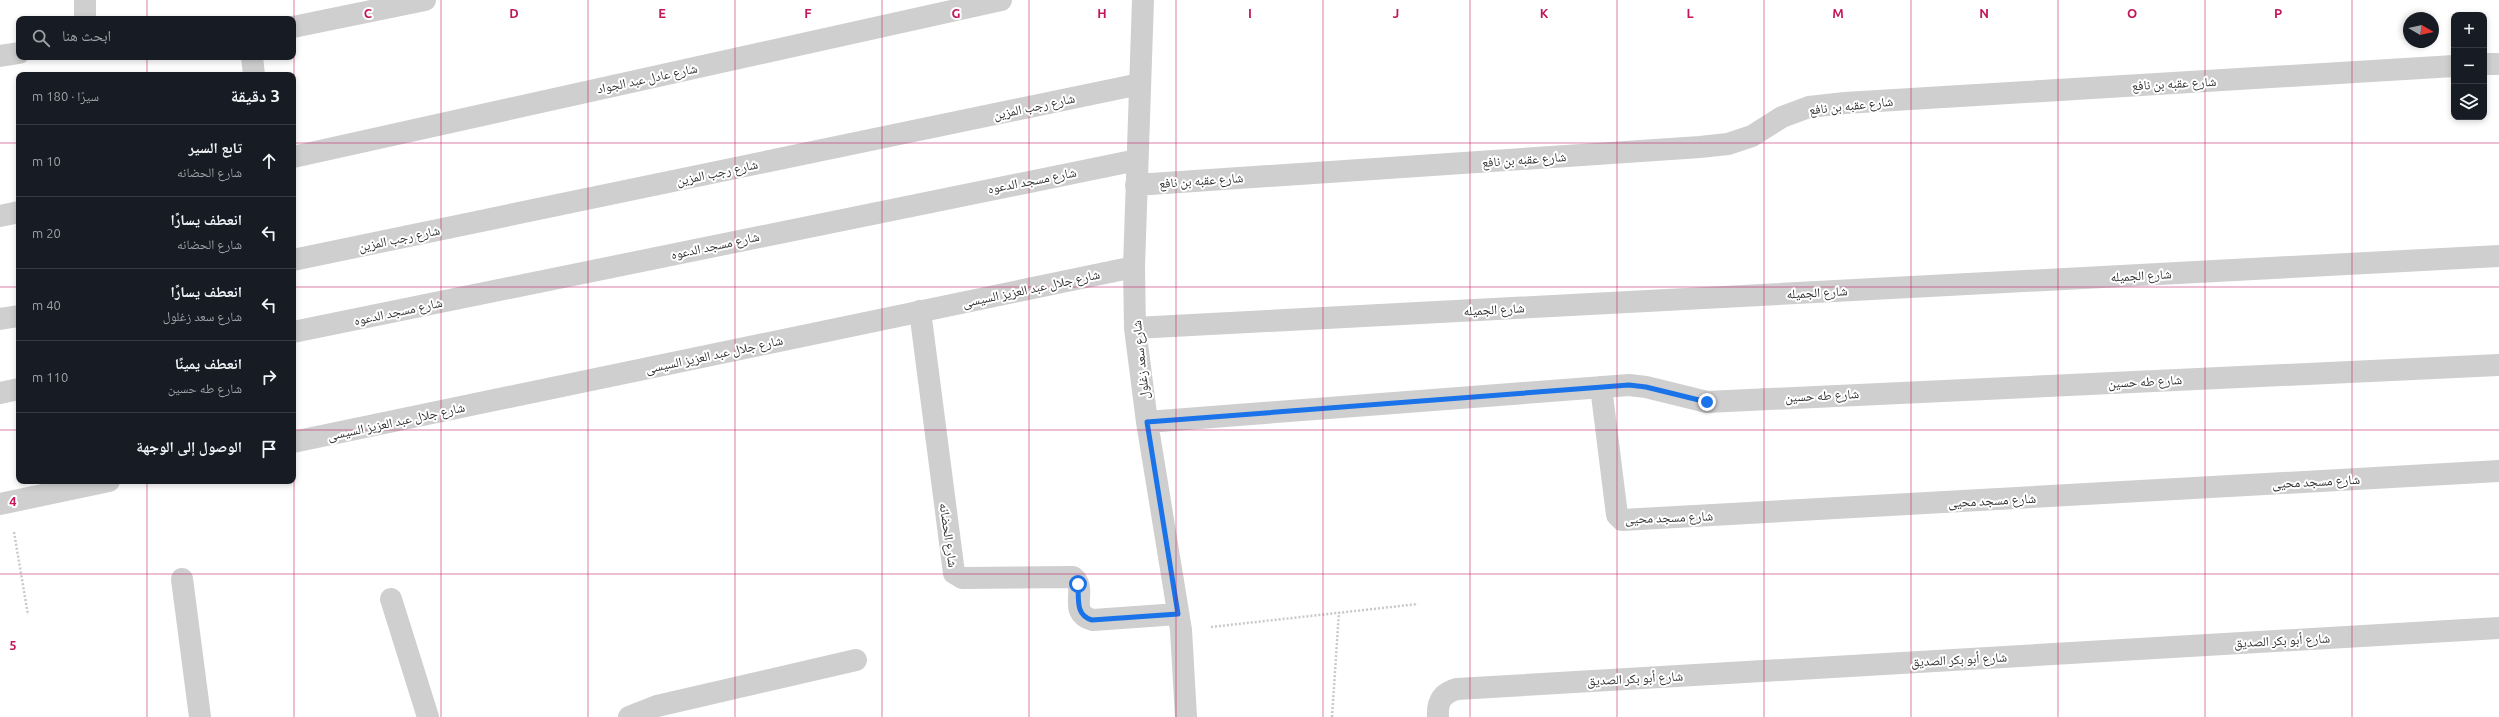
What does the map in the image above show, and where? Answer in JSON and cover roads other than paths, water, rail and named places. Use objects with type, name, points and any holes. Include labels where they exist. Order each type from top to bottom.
[{"type":"street","points":[[85,0],[85,16]]},
{"type":"street","points":[[296,26],[425,0]]},
{"type":"street","name":"شارع عادل عبد الجواد","points":[[296,156],[1001,0]]},
{"type":"street","name":"شارع سعد زغلول","points":[[1143,0],[1136,185],[1134,267],[1135,328],[1147,422],[1179,622],[1186,717]]},
{"type":"street","points":[[0,56],[16,53]]},
{"type":"street","points":[[252,60],[254,72]]},
{"type":"street","points":[[2487,64],[2499,64]]},
{"type":"street","name":"شارع عقبه بن نافع","points":[[1136,185],[1728,144],[1752,136],[1782,117],[1809,107],[1845,103],[2451,66]]},
{"type":"street","name":"شارع رجب المزين","points":[[296,259],[1140,84]]},
{"type":"street","name":"شارع مسجد الدعوه","points":[[296,331],[1138,160]]},
{"type":"street","points":[[0,216],[16,213]]},
{"type":"street","name":"شارع الجميله","points":[[1135,328],[2499,256]]},
{"type":"street","name":"شارع جلال عبد العزيز السيسى","points":[[296,441],[1134,267]]},
{"type":"street","name":"شارع الحضانه","points":[[920,311],[954,573],[962,578],[1073,577],[1078,584],[1080,613],[1085,618],[1092,620],[1179,622]]},
{"type":"street","points":[[0,319],[16,316]]},
{"type":"street","name":"شارع طه حسين","points":[[1147,422],[1601,387],[1646,387],[1707,402],[2499,365]]},
{"type":"street","name":"شارع مسجد محيى","points":[[1601,387],[1617,515],[1622,520],[2499,471]]},
{"type":"street","points":[[0,393],[16,390]]},
{"type":"street","points":[[5,503],[95,484]]},
{"type":"street","points":[[182,579],[200,717]]},
{"type":"street","points":[[391,598],[428,717]]},
{"type":"street","name":"شارع أبو بكر الصديق","points":[[1438,717],[1440,700],[1447,692],[1457,689],[2499,628]]},
{"type":"street","points":[[629,717],[657,706],[856,660]]}]
